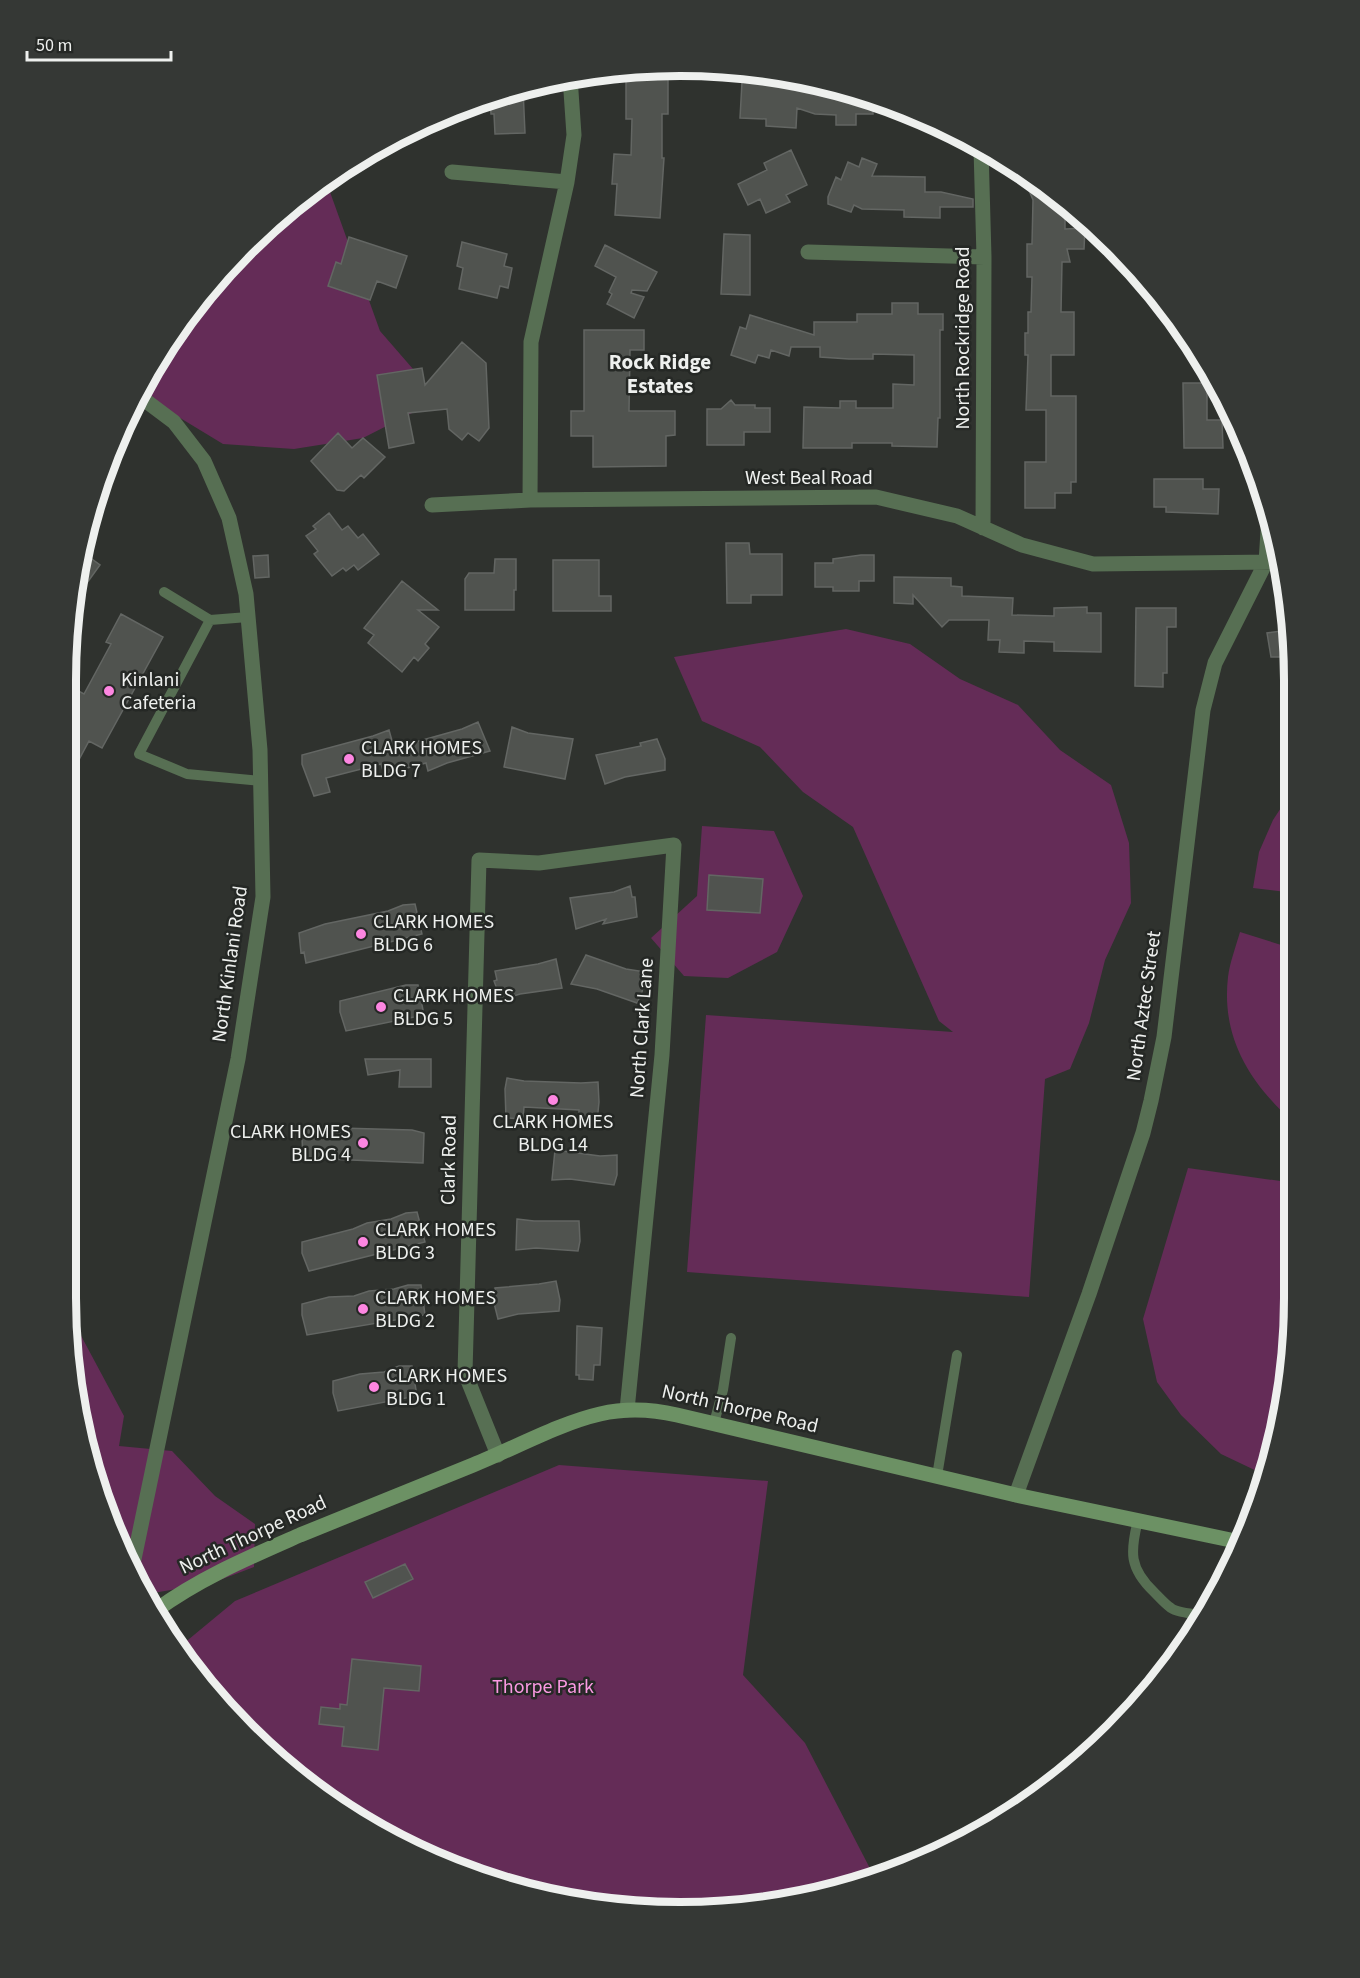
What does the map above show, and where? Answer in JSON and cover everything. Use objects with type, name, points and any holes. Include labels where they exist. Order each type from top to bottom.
[{"type":"street","points":[[530,500],[531,342],[567,182],[574,135],[571,87]]},
{"type":"street","name":"North Rockridge Road","points":[[981,157],[984,257],[983,528]]},
{"type":"street","points":[[452,172],[567,182]]},
{"type":"street","points":[[808,252],[984,257]]},
{"type":"street","name":"North Kinlani Road","points":[[134,1554],[238,1059],[263,897],[260,750],[246,594],[229,518],[204,461],[174,422],[145,401]]},
{"type":"street","name":"West Beal Road","points":[[432,505],[530,500],[876,497],[957,516],[1022,545],[1093,564],[1272,562]]},
{"type":"street","name":"North Aztec Street","points":[[1016,1495],[1085,1305],[1143,1133],[1164,1037],[1203,710],[1215,663],[1266,562],[1267,542]]},
{"type":"street","name":"North Clark Lane","points":[[479,860],[539,863],[674,845],[662,1055],[627,1410]]},
{"type":"street","name":"Clark Road","points":[[479,860],[465,1372],[498,1455]]},
{"type":"street","name":"North Thorpe Road","points":[[161,1607],[184,1590],[234,1563],[579,1420],[627,1410],[658,1411],[714,1423],[1016,1495],[1233,1540]]},
{"type":"lane","points":[[164,592],[210,620],[248,617]]},
{"type":"lane","points":[[210,620],[139,754],[187,774],[261,780]]},
{"type":"lane","points":[[714,1423],[723,1390],[730,1338]]},
{"type":"lane","points":[[937,1476],[957,1355]]},
{"type":"lane","points":[[1138,1520],[1132,1554],[1136,1570],[1142,1580],[1172,1609],[1195,1613]]},
{"type":"green space","points":[[330,189],[380,331],[413,369],[412,413],[363,438],[294,449],[223,444],[147,398],[178,345],[226,282],[282,226]]},
{"type":"green space","points":[[846,629],[910,644],[960,679],[1018,705],[1060,750],[1111,785],[1129,843],[1131,903],[1105,960],[1089,1023],[1070,1069],[1045,1079],[1029,1297],[687,1272],[706,1015],[953,1032],[939,1021],[853,827],[803,792],[760,747],[702,721],[674,657]]},
{"type":"green space","points":[[1284,803],[1284,892],[1253,888],[1259,852],[1273,820]]},
{"type":"green space","points":[[702,826],[774,831],[803,896],[777,952],[728,978],[684,976],[651,938],[697,896]]},
{"type":"green space","points":[[1240,932],[1284,946],[1284,1114],[1252,1075],[1234,1039],[1227,999],[1228,977]]},
{"type":"green space","points":[[1188,1168],[1284,1182],[1282,1337],[1272,1416],[1258,1471],[1221,1454],[1181,1415],[1157,1382],[1143,1319]]},
{"type":"green space","points":[[78,1329],[124,1416],[119,1446],[172,1451],[215,1496],[255,1524],[254,1567],[212,1583],[153,1593],[122,1529],[97,1454],[88,1416]]},
{"type":"green space","name":"Thorpe Park","points":[[559,1465],[768,1481],[743,1675],[805,1743],[871,1870],[798,1890],[759,1896],[680,1902],[601,1896],[562,1890],[524,1881],[449,1856],[378,1821],[345,1800],[282,1752],[226,1696],[185,1643],[235,1601]]},
{"type":"building","points":[[668,77],[668,114],[662,114],[662,158],[664,158],[660,218],[615,215],[617,184],[612,184],[614,154],[631,155],[632,119],[626,119],[626,80],[648,80],[648,78]]},
{"type":"building","points":[[742,82],[798,88],[873,109],[873,114],[856,114],[856,125],[836,125],[836,115],[815,114],[797,108],[796,128],[766,126],[766,119],[740,118]]},
{"type":"building","points":[[523,97],[525,133],[495,134],[494,114],[491,114],[491,108]]},
{"type":"building","points":[[791,150],[807,185],[786,195],[790,202],[766,213],[760,199],[748,205],[738,184],[767,170],[764,163]]},
{"type":"building","points":[[862,158],[877,164],[872,176],[925,177],[925,192],[941,192],[973,199],[973,207],[940,207],[940,218],[904,217],[904,210],[862,209],[854,205],[851,212],[828,204],[828,197],[836,177],[841,180],[848,162],[859,167]]},
{"type":"building","points":[[1028,187],[1065,216],[1065,229],[1080,228],[1085,232],[1084,249],[1067,249],[1070,262],[1062,262],[1061,312],[1074,312],[1074,355],[1051,355],[1051,396],[1076,396],[1076,482],[1071,482],[1071,493],[1055,493],[1055,508],[1025,508],[1025,462],[1046,462],[1046,410],[1026,410],[1028,355],[1025,355],[1025,333],[1028,333],[1028,312],[1031,312],[1032,277],[1027,277],[1027,244],[1032,244],[1033,200]]},
{"type":"building","points":[[724,234],[750,235],[750,295],[721,294]]},
{"type":"building","points":[[349,237],[407,256],[396,288],[377,281],[370,300],[328,286],[336,262],[341,264]]},
{"type":"building","points":[[462,242],[507,254],[504,266],[512,268],[508,288],[500,286],[497,298],[459,289],[463,268],[457,266]]},
{"type":"building","points":[[605,245],[657,272],[647,291],[632,290],[631,293],[644,297],[634,318],[607,304],[612,294],[609,292],[616,277],[595,266]]},
{"type":"building","points":[[892,303],[918,303],[918,314],[943,314],[943,330],[940,330],[940,418],[938,418],[937,447],[892,446],[892,443],[852,443],[852,448],[803,448],[804,407],[840,408],[840,401],[856,401],[856,408],[893,408],[893,384],[914,385],[914,355],[873,354],[873,359],[849,359],[820,357],[820,347],[791,347],[789,356],[771,350],[769,358],[758,355],[755,363],[731,355],[740,327],[746,329],[750,315],[814,335],[814,322],[857,322],[857,314],[892,314]]},
{"type":"building","points":[[584,330],[644,330],[644,350],[630,350],[629,411],[675,411],[675,435],[666,436],[666,466],[593,467],[593,436],[571,436],[571,411],[584,411]]},
{"type":"building","points":[[462,342],[486,363],[489,428],[479,441],[468,433],[462,440],[449,429],[447,409],[408,413],[414,443],[389,448],[377,375],[422,368],[425,385]]},
{"type":"building","points":[[1183,383],[1206,383],[1207,420],[1222,420],[1223,448],[1184,448]]},
{"type":"building","points":[[731,400],[735,405],[770,408],[770,432],[744,432],[744,445],[707,445],[707,409],[721,409]]},
{"type":"building","points":[[338,433],[352,448],[363,438],[385,457],[364,478],[361,475],[344,491],[337,490],[311,461]]},
{"type":"building","points":[[1154,479],[1203,479],[1203,489],[1219,489],[1218,514],[1166,512],[1166,507],[1154,507]]},
{"type":"building","points":[[329,513],[342,530],[348,526],[358,538],[363,534],[379,554],[358,570],[354,565],[346,571],[343,568],[332,576],[314,554],[318,551],[306,536],[316,529],[313,526]]},
{"type":"building","points":[[726,543],[749,543],[750,554],[782,554],[782,595],[751,595],[751,603],[727,603]]},
{"type":"building","points":[[268,555],[269,577],[255,578],[253,556]]},
{"type":"building","points":[[874,555],[874,581],[859,581],[859,591],[833,591],[833,587],[815,587],[815,563],[833,563],[833,559]]},
{"type":"building","points":[[89,557],[100,565],[84,587]]},
{"type":"building","points":[[495,559],[516,559],[514,610],[465,610],[465,579],[469,573],[494,573]]},
{"type":"building","points":[[553,560],[599,560],[599,596],[611,596],[611,611],[553,611]]},
{"type":"building","points":[[894,577],[951,578],[951,586],[962,587],[962,596],[1013,598],[1012,615],[1054,616],[1054,608],[1087,607],[1087,613],[1101,613],[1101,652],[1054,651],[1054,642],[1024,641],[1024,653],[999,652],[1000,640],[988,640],[989,620],[949,620],[942,627],[913,595],[913,604],[894,603]]},
{"type":"building","points":[[402,581],[438,610],[418,610],[439,627],[425,644],[429,648],[418,661],[414,657],[402,672],[368,643],[374,635],[364,628]]},
{"type":"building","points":[[1136,608],[1176,608],[1176,627],[1167,627],[1167,673],[1163,673],[1163,687],[1135,686]]},
{"type":"building","name":"Kinlani Cafeteria","points":[[121,614],[163,637],[102,748],[89,741],[76,765],[76,690],[84,694],[111,644],[106,642]]},
{"type":"building","points":[[1281,631],[1283,657],[1271,657],[1267,633]]},
{"type":"building","points":[[478,722],[490,751],[428,771],[426,763],[384,774],[381,764],[326,778],[330,792],[314,796],[302,764],[302,755],[389,730],[394,748],[462,729]]},
{"type":"building","points":[[512,727],[528,733],[573,739],[565,779],[504,767]]},
{"type":"building","points":[[657,739],[665,759],[665,770],[625,777],[605,784],[596,755],[641,746],[640,743]]},
{"type":"building","points":[[709,875],[763,879],[760,913],[707,910]]},
{"type":"building","points":[[630,886],[632,897],[635,897],[637,917],[603,924],[606,919],[576,929],[570,898],[614,892]]},
{"type":"building","name":"CLARK HOMES BLDG 6","points":[[415,904],[422,934],[306,963],[304,952],[301,953],[299,933],[325,924]]},
{"type":"building","points":[[586,955],[626,969],[646,972],[637,1003],[597,989],[571,984]]},
{"type":"building","points":[[556,959],[562,988],[520,994],[501,1000],[494,981],[497,980],[495,971]]},
{"type":"building","name":"CLARK HOMES BLDG 5","points":[[406,985],[418,985],[424,1015],[346,1031],[340,1012],[340,1001]]},
{"type":"building","points":[[365,1059],[431,1059],[431,1087],[399,1087],[400,1070],[368,1075]]},
{"type":"building","name":"CLARK HOMES BLDG 14","points":[[507,1078],[524,1081],[598,1082],[597,1122],[579,1121],[579,1110],[524,1107],[523,1119],[506,1118]]},
{"type":"building","name":"CLARK HOMES BLDG 4","points":[[304,1127],[412,1130],[424,1133],[423,1163],[303,1158]]},
{"type":"building","points":[[555,1150],[600,1156],[617,1155],[617,1175],[614,1185],[570,1179],[552,1180]]},
{"type":"building","name":"CLARK HOMES BLDG 3","points":[[417,1212],[425,1242],[309,1271],[302,1253],[302,1242],[353,1229],[367,1223]]},
{"type":"building","points":[[517,1219],[579,1221],[578,1251],[536,1248],[516,1250]]},
{"type":"building","points":[[556,1281],[560,1300],[559,1311],[518,1314],[498,1319],[493,1299],[496,1299],[495,1288]]},
{"type":"building","name":"CLARK HOMES BLDG 2","points":[[408,1285],[421,1285],[425,1315],[307,1335],[302,1304],[329,1297],[354,1296],[369,1291],[394,1289]]},
{"type":"building","points":[[577,1326],[602,1328],[600,1365],[594,1365],[593,1380],[579,1379],[579,1375],[576,1375]]},
{"type":"building","name":"CLARK HOMES BLDG 1","points":[[399,1366],[412,1366],[417,1396],[338,1411],[333,1393],[333,1381],[360,1374],[384,1372]]},
{"type":"building","points":[[405,1564],[413,1579],[373,1598],[365,1582]]},
{"type":"building","points":[[352,1659],[421,1666],[419,1691],[384,1688],[378,1750],[342,1746],[344,1727],[319,1724],[321,1707],[340,1709],[340,1704],[347,1705]]},
{"type":"place","name":"Kinlani Cafeteria","points":[[109,691]]},
{"type":"place","name":"CLARK HOMES BLDG 7","points":[[349,759]]},
{"type":"place","name":"CLARK HOMES BLDG 6","points":[[361,934]]},
{"type":"place","name":"CLARK HOMES BLDG 5","points":[[381,1007]]},
{"type":"place","name":"CLARK HOMES BLDG 14","points":[[553,1100]]},
{"type":"place","name":"CLARK HOMES BLDG 4","points":[[363,1143]]},
{"type":"place","name":"CLARK HOMES BLDG 3","points":[[363,1242]]},
{"type":"place","name":"CLARK HOMES BLDG 2","points":[[363,1309]]},
{"type":"place","name":"CLARK HOMES BLDG 1","points":[[374,1387]]},
{"type":"district","name":"Rock Ridge Estates","points":[[660,374]]}]
